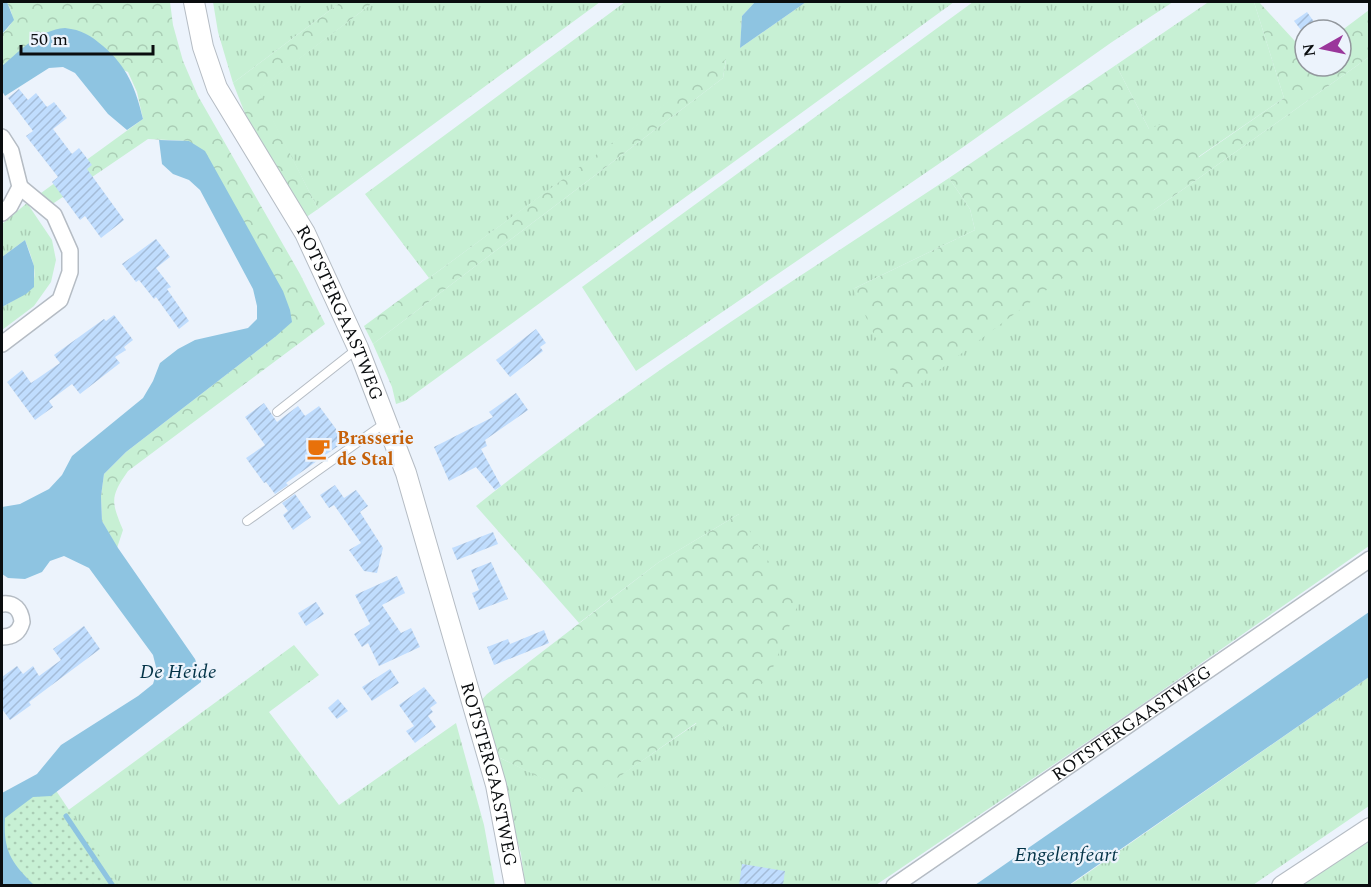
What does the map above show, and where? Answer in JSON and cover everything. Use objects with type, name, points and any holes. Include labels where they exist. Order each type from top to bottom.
[{"type":"street","name":"ROTSTERGAASTWEG","points":[[194,2],[203,46],[218,88],[305,233],[358,348],[406,473],[496,785],[515,885]]},
{"type":"street","points":[[2,137],[11,151],[20,188],[54,215],[70,251],[70,272],[60,300],[2,344]]},
{"type":"street","points":[[2,213],[10,206],[20,188]]},
{"type":"street","name":"ROTSTERGAASTWEG","points":[[894,885],[1370,559]]},
{"type":"street","points":[[2,604],[15,606],[20,611],[22,622],[16,633],[2,637]]},
{"type":"street","points":[[1282,885],[1370,828]]},
{"type":"lane","points":[[277,412],[358,348]]},
{"type":"lane","points":[[247,521],[387,422]]},
{"type":"green space","points":[[7,2],[170,2],[173,25],[183,61],[198,96],[300,274],[325,324],[128,471],[114,499],[123,530],[117,548],[102,521],[101,496],[104,474],[126,452],[275,337],[189,141],[148,139],[51,205],[41,193],[143,119],[137,92],[128,72],[39,36],[2,66],[2,34],[12,22]]},
{"type":"green space","points":[[213,2],[341,2],[233,83],[218,32]]},
{"type":"green space","points":[[341,2],[374,2],[258,90],[318,209],[305,218],[246,116],[233,83]]},
{"type":"green space","points":[[374,2],[600,2],[318,209],[257,90]]},
{"type":"green space","points":[[625,2],[755,2],[742,16],[740,48],[806,2],[954,2],[405,401],[396,404],[392,387],[373,344],[723,78],[726,60],[429,278],[365,194]]},
{"type":"green space","points":[[973,2],[1173,2],[636,371],[582,287]]},
{"type":"green space","points":[[1254,2],[1284,98],[1198,157],[1149,129],[1116,65],[1207,3]]},
{"type":"green space","points":[[1254,2],[1259,2],[1293,39],[1293,78],[1339,78],[1154,210],[903,397],[853,289],[975,230],[970,209],[949,178],[1116,65],[1149,129],[1178,117],[1199,157],[1284,98]]},
{"type":"green space","points":[[1369,10],[1369,57],[1353,68],[1353,22]]},
{"type":"green space","points":[[1369,57],[1369,546],[1134,710],[876,885],[525,885],[521,854],[494,755],[586,799],[697,723],[710,740],[739,514],[659,562],[579,623],[476,506],[649,377],[949,178],[970,209],[975,230],[853,289],[1154,210],[1339,78],[1353,78],[1353,68]]},
{"type":"green space","points":[[726,59],[723,78],[373,344],[364,326]]},
{"type":"green space","points":[[27,203],[52,240],[56,260],[51,282],[34,306],[2,330],[2,307],[30,288],[35,274],[25,240],[2,257],[2,224]]},
{"type":"green space","points":[[739,514],[797,607],[770,675],[710,741],[696,723],[586,800],[494,755],[479,703],[487,694],[659,562]]},
{"type":"green space","points":[[294,645],[319,675],[269,712],[339,805],[456,723],[484,825],[495,885],[113,885],[63,814]]},
{"type":"green space","points":[[1369,677],[1369,806],[1253,885],[1069,886]]},
{"type":"green space","points":[[51,783],[119,885],[2,885],[2,811]]},
{"type":"green space","points":[[1369,835],[1369,885],[1296,885]]},
{"type":"water","points":[[2,2],[7,2],[14,20],[2,34]]},
{"type":"water","points":[[755,2],[806,2],[740,48],[742,16]]},
{"type":"water","points":[[65,28],[90,36],[118,62],[134,88],[143,119],[127,130],[108,114],[75,73],[63,67],[49,68],[5,96],[2,91],[2,66],[23,47],[39,37]]},
{"type":"water","name":"De Heide","points":[[159,140],[189,141],[205,151],[283,291],[292,322],[126,452],[104,474],[101,496],[102,521],[118,548],[195,659],[201,682],[51,796],[33,797],[5,818],[5,839],[10,855],[19,870],[34,885],[2,885],[2,793],[37,774],[61,745],[138,696],[153,684],[157,671],[153,655],[89,568],[64,556],[50,561],[42,572],[25,579],[8,578],[2,574],[2,507],[20,504],[49,489],[62,475],[72,456],[143,398],[160,363],[178,349],[195,340],[248,328],[257,319],[253,289],[200,190],[189,180],[173,174],[162,164]]},
{"type":"water","points":[[25,240],[34,266],[34,287],[2,307],[2,257]]},
{"type":"water","name":"Engelenfeart","points":[[1369,612],[1369,677],[1069,885],[975,885]]},
{"type":"building","points":[[1307,12],[1311,18],[1298,18]]},
{"type":"building","points":[[19,89],[28,100],[36,93],[47,107],[54,102],[67,118],[53,129],[72,154],[79,148],[92,165],[87,169],[124,220],[101,238],[85,216],[80,220],[52,182],[58,177],[26,136],[33,131],[8,98]]},
{"type":"building","points":[[156,239],[170,257],[156,268],[171,287],[167,289],[189,321],[179,329],[156,297],[154,299],[139,280],[136,282],[122,264]]},
{"type":"building","points":[[114,315],[133,340],[124,347],[126,350],[115,357],[120,363],[80,394],[72,384],[49,401],[53,407],[35,420],[7,382],[22,370],[31,383],[60,363],[54,355],[104,319],[106,321]]},
{"type":"building","points":[[536,329],[546,343],[540,347],[543,351],[510,377],[496,360]]},
{"type":"building","points":[[516,393],[528,410],[485,440],[487,446],[481,449],[501,486],[495,490],[476,467],[449,481],[434,447],[493,417],[489,412]]},
{"type":"building","points":[[264,403],[277,422],[298,406],[305,416],[319,406],[345,441],[286,483],[288,485],[275,494],[246,458],[265,445],[245,417]]},
{"type":"building","points":[[335,485],[344,498],[356,490],[368,506],[360,512],[383,548],[377,573],[364,571],[349,550],[361,543],[334,505],[329,508],[320,495]]},
{"type":"building","points":[[295,494],[311,517],[293,530],[283,515],[288,511],[282,503]]},
{"type":"building","points":[[493,532],[498,544],[457,560],[452,548]]},
{"type":"building","points":[[491,562],[508,599],[479,610],[472,593],[479,590],[471,570]]},
{"type":"building","points":[[397,576],[405,593],[382,605],[401,633],[411,628],[420,647],[379,666],[368,643],[362,647],[354,634],[370,624],[355,595]]},
{"type":"building","points":[[316,602],[324,614],[306,626],[298,613]]},
{"type":"building","points":[[84,626],[100,649],[29,702],[31,705],[10,720],[2,709],[2,677],[17,666],[23,674],[33,666],[39,676],[61,660],[53,649]]},
{"type":"building","points":[[544,630],[549,643],[494,665],[487,647],[508,639],[510,644]]},
{"type":"building","points":[[390,669],[399,683],[372,701],[362,687]]},
{"type":"building","points":[[424,687],[437,703],[430,708],[433,712],[428,716],[436,727],[415,743],[406,731],[414,726],[399,705]]},
{"type":"building","points":[[338,699],[348,711],[337,719],[328,708]]},
{"type":"building","points":[[742,864],[785,871],[783,885],[739,885]]},
{"type":"waterway","points":[[66,816],[113,886]]},
{"type":"place","name":"Brasserie de Stal","points":[[319,448]]}]
